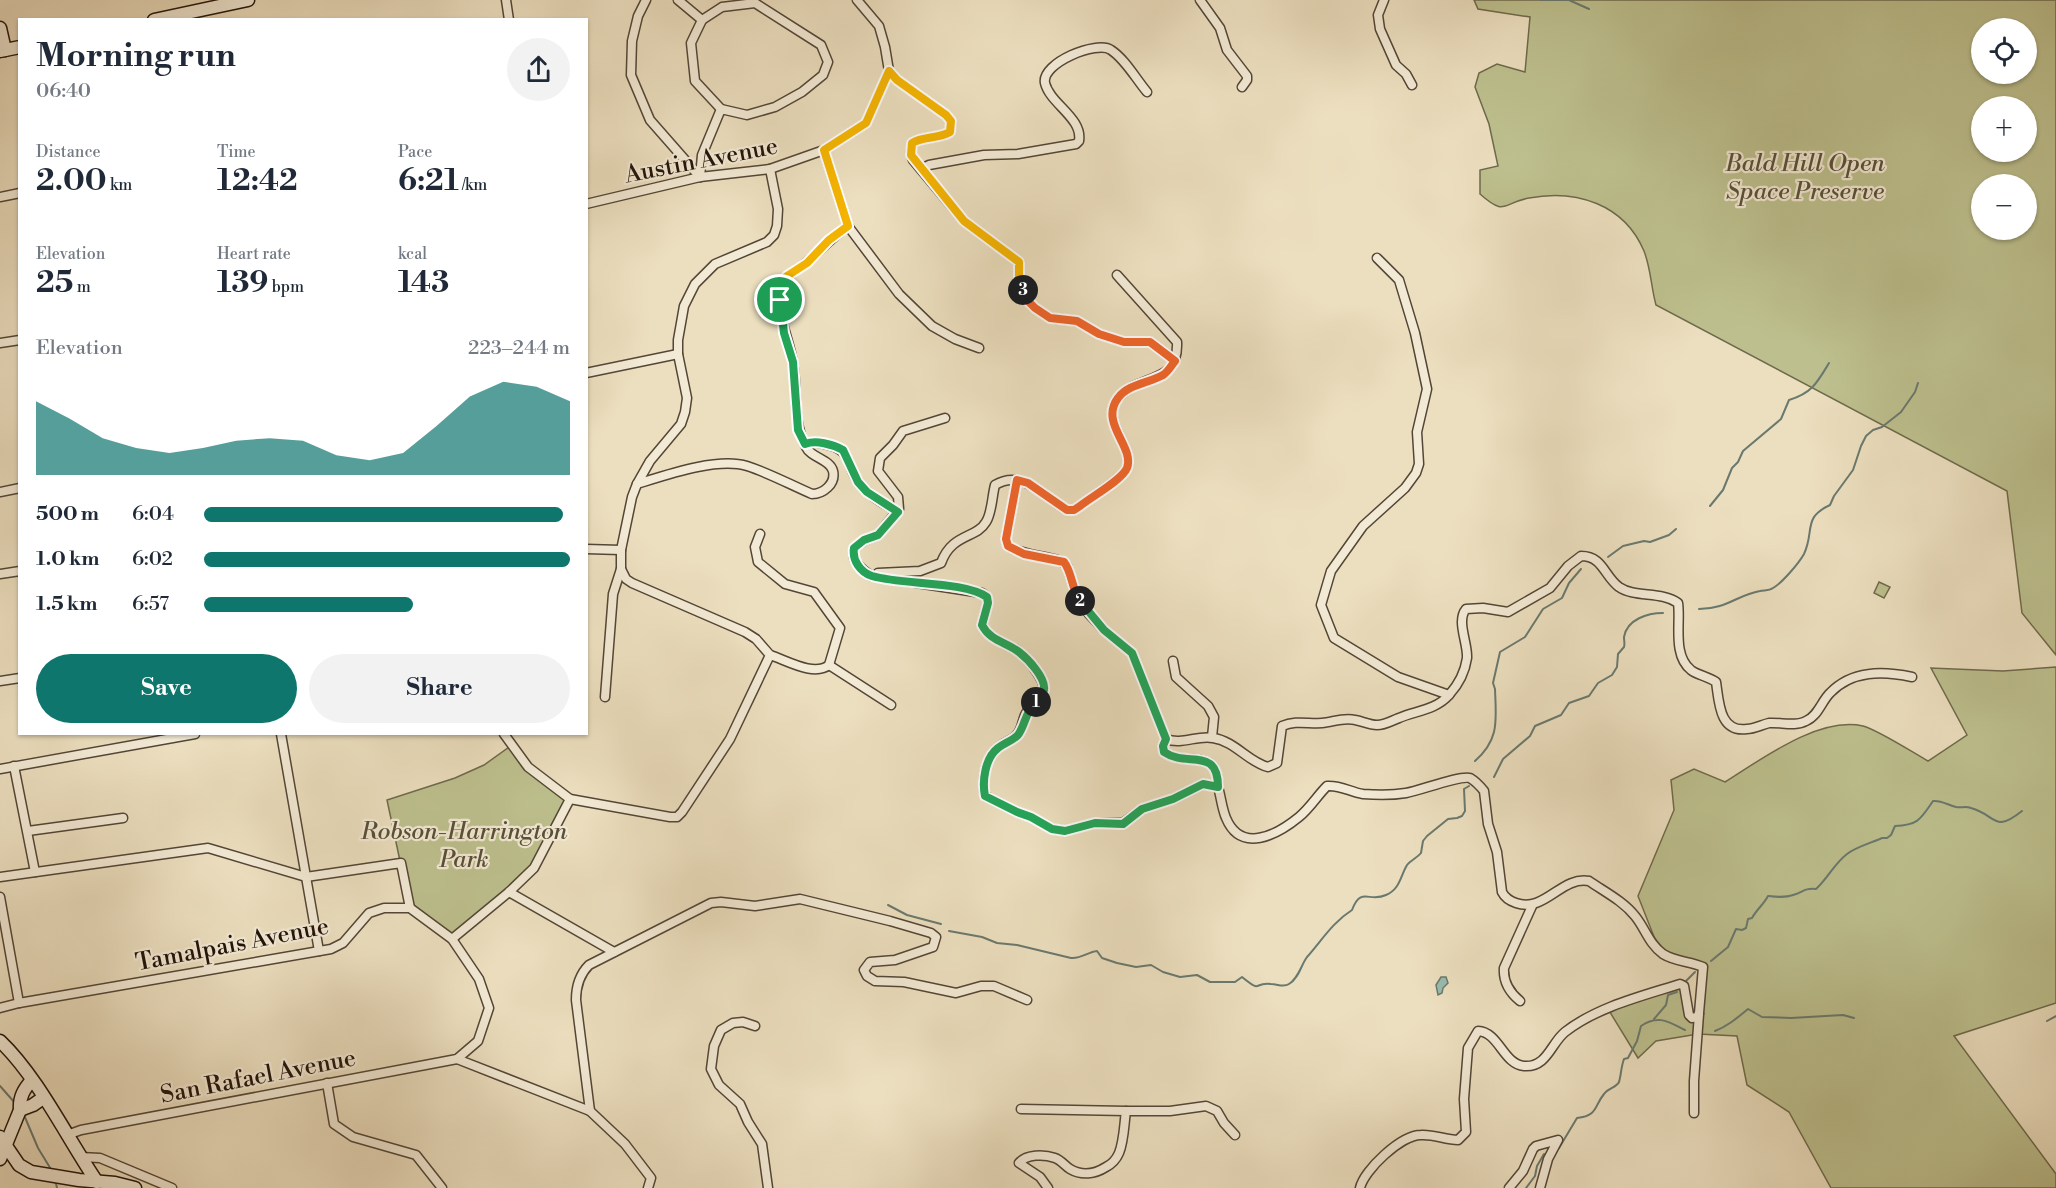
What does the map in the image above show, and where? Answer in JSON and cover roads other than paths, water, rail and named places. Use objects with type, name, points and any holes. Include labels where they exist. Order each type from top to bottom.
[{"type":"street","points":[[172,18],[200,15],[248,0]]},
{"type":"street","points":[[506,0],[507,18]]},
{"type":"street","points":[[646,0],[638,16],[632,41],[632,75],[650,120],[700,177]]},
{"type":"street","points":[[678,0],[702,20]]},
{"type":"street","points":[[857,0],[879,26],[889,71],[897,80],[951,121],[950,132],[944,136],[916,140],[912,143],[911,155],[964,221],[1019,262],[1019,279],[1025,298],[1050,318],[1077,321],[1099,334],[1124,342],[1150,342],[1175,361]]},
{"type":"street","points":[[1200,0],[1220,28],[1227,50],[1247,76],[1242,87]]},
{"type":"street","points":[[1384,0],[1378,15],[1380,29],[1396,65],[1407,74],[1412,85]]},
{"type":"street","points":[[755,3],[821,45],[828,62],[823,75],[802,92],[775,107],[747,115],[721,109],[695,81],[691,43],[702,20],[722,7],[755,3]]},
{"type":"street","points":[[0,28],[2,51],[18,47]]},
{"type":"street","points":[[921,169],[929,165],[984,154],[1018,154],[1076,144],[1079,141],[1079,132],[1045,84],[1045,77],[1053,65],[1096,47],[1110,49],[1147,92]]},
{"type":"street","name":"Austin Avenue","points":[[588,204],[700,177],[770,169],[824,150],[866,123],[889,71]]},
{"type":"street","points":[[700,177],[702,154],[721,109]]},
{"type":"street","points":[[824,150],[848,226],[898,294],[932,326],[979,348]]},
{"type":"street","points":[[605,697],[611,609],[615,584],[621,569],[621,550],[632,497],[650,461],[681,424],[685,412],[687,398],[678,354],[680,323],[684,306],[695,284],[716,264],[767,242],[774,235],[778,209],[770,169]]},
{"type":"street","points":[[0,197],[18,193]]},
{"type":"street","points":[[637,484],[703,467],[728,464],[745,466],[812,494],[820,494],[828,489],[833,477],[830,465],[809,452],[798,430],[793,362],[784,333],[780,292],[781,284],[787,276],[807,263],[829,240],[848,226]]},
{"type":"street","points":[[1377,258],[1399,280],[1415,333],[1427,389],[1418,432],[1419,464],[1416,473],[1405,488],[1363,526],[1331,571],[1321,605],[1334,638],[1398,677],[1449,695]]},
{"type":"street","points":[[871,576],[880,573],[920,572],[941,562],[953,543],[981,528],[986,522],[995,485],[1002,481],[1017,480],[1028,483],[1067,510],[1074,510],[1120,476],[1126,468],[1128,456],[1116,433],[1112,414],[1118,398],[1133,387],[1165,373],[1178,354],[1177,342],[1117,275]]},
{"type":"street","points":[[0,343],[18,340]]},
{"type":"street","points":[[588,373],[678,354]]},
{"type":"street","points":[[945,418],[903,431],[894,445],[880,458],[878,471],[898,496],[900,502],[898,512],[878,535],[864,540],[854,548],[852,556],[856,564],[871,576],[982,593],[987,597],[988,603],[982,625],[986,633],[1017,650],[1026,658],[1041,679],[1044,689],[1042,695],[1025,715],[1018,734],[1000,746],[989,759],[983,788],[985,796],[1052,829],[1065,831],[1095,823],[1123,824],[1142,809],[1173,799],[1203,784],[1218,787]]},
{"type":"street","points":[[805,444],[823,443],[843,450],[858,482],[867,492],[898,512]]},
{"type":"street","points":[[1017,480],[1006,539],[1008,546],[1024,554],[1064,562],[1077,597],[1089,614],[1132,653],[1166,739],[1163,746],[1164,752],[1172,757],[1207,761],[1215,766],[1226,819],[1236,832],[1245,838],[1254,840],[1267,837],[1300,817],[1327,786],[1338,785],[1364,794],[1405,794],[1445,784],[1461,777],[1470,778],[1484,791],[1488,825],[1497,852],[1502,892],[1505,898],[1515,903],[1532,906]]},
{"type":"street","points":[[0,492],[18,488]]},
{"type":"street","points":[[621,569],[626,579],[632,583],[745,632],[762,645],[770,655],[822,670],[829,665],[840,628],[814,592],[785,584],[758,562],[755,546],[760,534]]},
{"type":"street","points":[[588,549],[621,550]]},
{"type":"street","points":[[1166,739],[1173,742],[1212,737],[1229,743],[1261,765],[1268,767],[1277,763],[1282,726],[1301,722],[1326,723],[1345,719],[1369,725],[1383,725],[1429,708],[1445,700],[1464,672],[1467,647],[1462,616],[1466,609],[1483,608],[1508,612],[1550,588],[1568,566],[1581,556],[1597,559],[1619,587],[1661,595],[1678,603],[1680,610],[1677,630],[1686,664],[1692,672],[1706,675],[1716,682],[1721,716],[1731,727],[1746,730],[1770,723],[1806,722],[1814,716],[1829,693],[1847,680],[1888,672],[1912,677]]},
{"type":"street","points":[[0,574],[18,571]]},
{"type":"street","points":[[505,735],[528,767],[570,799],[670,818],[677,817],[725,749],[770,655]]},
{"type":"street","points":[[1173,661],[1176,677],[1208,706],[1214,717],[1212,737]]},
{"type":"street","points":[[829,665],[891,705]]},
{"type":"street","points":[[0,681],[18,678]]},
{"type":"street","points":[[0,769],[189,735]]},
{"type":"street","points":[[281,735],[319,951]]},
{"type":"street","points":[[14,766],[35,872]]},
{"type":"street","points":[[452,939],[534,868],[570,799]]},
{"type":"street","points":[[28,831],[123,818]]},
{"type":"street","points":[[0,877],[208,848],[306,877],[401,862],[410,908],[452,939],[479,979],[489,1008],[478,1041],[456,1059],[590,1111],[625,1144],[651,1178],[648,1188]]},
{"type":"street","points":[[1520,1000],[1513,996],[1506,986],[1504,968],[1532,906],[1569,884],[1582,880],[1589,881],[1628,908],[1660,952],[1676,960],[1703,967],[1694,1081],[1694,1113]]},
{"type":"street","points":[[509,892],[614,952]]},
{"type":"street","points":[[0,897],[19,1004]]},
{"type":"street","points":[[590,1111],[576,991],[585,969],[711,903],[755,906],[800,899],[890,921],[935,935],[935,944],[927,950],[895,960],[867,964],[864,970],[870,979],[881,982],[904,982],[956,993],[981,986],[994,986],[1028,1000]]},
{"type":"street","name":"Tamalpais Avenue","points":[[0,1008],[319,951],[343,943],[363,919],[376,910],[410,908]]},
{"type":"street","points":[[1360,1188],[1364,1176],[1393,1147],[1404,1140],[1421,1134],[1458,1140],[1466,1132],[1464,1099],[1468,1048],[1478,1031],[1484,1031],[1517,1064],[1525,1066],[1541,1062],[1563,1034],[1580,1023],[1608,1009],[1680,984],[1684,986],[1689,1015],[1695,1018],[1699,1013]]},
{"type":"street","points":[[755,1026],[743,1022],[733,1023],[721,1030],[714,1046],[711,1068],[719,1084],[740,1104],[762,1144],[768,1188]]},
{"type":"street","points":[[0,1041],[12,1052],[32,1080],[100,1185]]},
{"type":"street","name":"San Rafael Avenue","points":[[67,1135],[81,1130],[456,1059]]},
{"type":"street","points":[[24,1108],[23,1090],[32,1080]]},
{"type":"street","points":[[327,1083],[334,1124],[353,1137],[416,1155],[442,1188]]},
{"type":"street","points":[[0,1160],[3,1142],[24,1108],[43,1098]]},
{"type":"street","points":[[1021,1110],[1170,1111],[1206,1106],[1217,1111],[1235,1136]]},
{"type":"street","points":[[1048,1188],[1041,1177],[1019,1163],[1026,1157],[1047,1157],[1054,1158],[1077,1172],[1095,1173],[1102,1170],[1116,1160],[1126,1111]]},
{"type":"street","points":[[1509,1188],[1523,1171],[1536,1146],[1558,1140],[1548,1159],[1540,1188]]},
{"type":"street","points":[[3,1142],[19,1165],[38,1173],[100,1185],[120,1184],[135,1188]]},
{"type":"street","points":[[80,1157],[100,1158],[172,1188]]},
{"type":"water","points":[[1441,977],[1446,977],[1448,983],[1438,995],[1436,985]]},
{"type":"waterway","points":[[1541,0],[1569,0],[1589,9]]},
{"type":"waterway","points":[[1710,506],[1723,490],[1732,468],[1743,451],[1781,419],[1789,400],[1809,390],[1829,363]]},
{"type":"waterway","points":[[1699,609],[1717,607],[1752,593],[1770,590],[1785,577],[1804,554],[1812,520],[1821,510],[1830,505],[1853,470],[1866,436],[1901,412],[1915,392],[1918,383]]},
{"type":"waterway","points":[[1608,557],[1623,546],[1644,541],[1650,542],[1669,535],[1676,529]]},
{"type":"waterway","points":[[1475,761],[1493,737],[1496,720],[1493,683],[1500,652],[1525,637],[1543,609],[1562,598],[1569,583],[1581,569]]},
{"type":"waterway","points":[[1494,777],[1503,759],[1530,736],[1535,726],[1561,715],[1569,703],[1589,696],[1598,683],[1612,675],[1617,667],[1618,654],[1624,647],[1626,631],[1634,621],[1651,614],[1663,613]]},
{"type":"waterway","points":[[949,931],[1071,958],[1097,951],[1102,958],[1117,963],[1136,967],[1151,965],[1163,972],[1180,977],[1197,975],[1210,982],[1235,982],[1242,977],[1255,986],[1287,985],[1295,978],[1307,957],[1339,920],[1352,910],[1359,899],[1366,896],[1380,897],[1391,892],[1397,886],[1407,865],[1421,853],[1423,841],[1427,836],[1448,819],[1462,816],[1465,811],[1464,789],[1469,786]]},
{"type":"waterway","points":[[1711,961],[1728,947],[1736,929],[1746,928],[1748,919],[1752,918],[1768,896],[1787,897],[1816,889],[1847,854],[1864,845],[1887,838],[1895,826],[1914,823],[1933,801],[1971,808],[2000,822],[2013,818],[2022,811]]},
{"type":"waterway","points":[[888,905],[907,915],[941,924]]},
{"type":"waterway","points":[[1685,982],[1695,972]]},
{"type":"waterway","points":[[1654,1019],[1666,1005],[1668,995],[1677,992]]},
{"type":"waterway","points":[[1715,1031],[1748,1009],[1762,1017],[1843,1015],[1854,1018]]},
{"type":"waterway","points":[[2047,1021],[2056,1016]]},
{"type":"waterway","points":[[1559,1148],[1577,1118],[1592,1113],[1606,1092],[1619,1082],[1624,1059],[1628,1058],[1637,1041],[1641,1026],[1653,1020],[1663,1020],[1685,1030]]},
{"type":"waterway","points":[[0,1086],[15,1103]]},
{"type":"waterway","points":[[24,1115],[38,1148],[52,1171]]},
{"type":"waterway","points":[[1526,1188],[1535,1176],[1537,1166],[1544,1154]]},
{"type":"waterway","points":[[55,1179],[57,1188]]},
{"type":"park label","name":"Bald Hill Open Space Preserve","points":[[1805,177]]},
{"type":"park label","name":"Robson-Harrington Park","points":[[464,845]]}]
